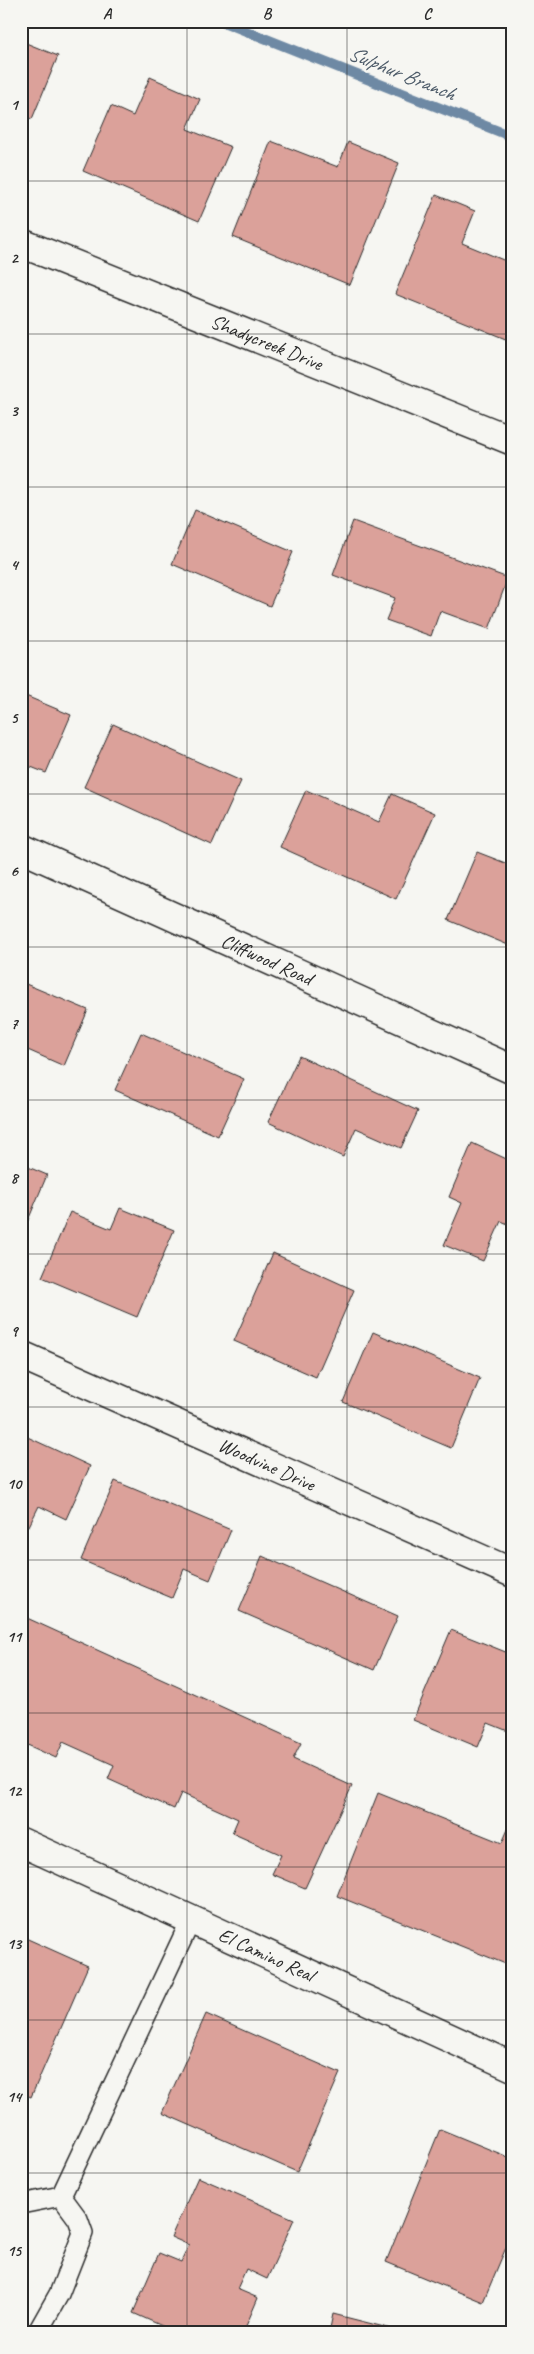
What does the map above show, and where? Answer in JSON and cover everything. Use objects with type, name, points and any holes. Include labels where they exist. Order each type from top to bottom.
[{"type":"street","name":"Shadycreek Drive","points":[[21,243],[513,441]]},
{"type":"street","name":"Cliffwood Road","points":[[21,848],[513,1070]]},
{"type":"street","name":"Woodvine Drive","points":[[21,1355],[513,1573]]},
{"type":"street","name":"El Camino Real","points":[[21,1842],[513,2067]]},
{"type":"lane","points":[[61,2196],[191,1920]]},
{"type":"lane","points":[[21,2204],[61,2196]]},
{"type":"lane","points":[[36,2333],[59,2294],[83,2233],[78,2219],[61,2196]]},
{"type":"building","points":[[21,41],[58,56],[32,119],[21,115]]},
{"type":"building","points":[[150,77],[200,99],[187,129],[231,147],[199,221],[83,171],[111,106],[133,116]]},
{"type":"building","points":[[271,141],[338,167],[348,142],[399,163],[350,285],[233,237]]},
{"type":"building","points":[[436,195],[475,211],[462,243],[513,264],[513,342],[395,294]]},
{"type":"building","points":[[195,510],[293,552],[270,606],[172,564]]},
{"type":"building","points":[[353,521],[508,578],[489,629],[440,611],[431,636],[386,620],[395,598],[333,575]]},
{"type":"building","points":[[21,694],[71,715],[46,773],[21,763]]},
{"type":"building","points":[[113,724],[241,781],[212,845],[84,787]]},
{"type":"building","points":[[306,790],[379,822],[392,794],[435,813],[396,899],[280,847]]},
{"type":"building","points":[[477,852],[513,866],[513,947],[448,920]]},
{"type":"building","points":[[21,982],[88,1010],[64,1066],[21,1047]]},
{"type":"building","points":[[141,1033],[244,1079],[218,1136],[115,1090]]},
{"type":"building","points":[[299,1056],[418,1111],[401,1148],[356,1128],[343,1157],[268,1122]]},
{"type":"building","points":[[472,1143],[513,1162],[513,1226],[501,1221],[483,1261],[444,1245],[462,1203],[449,1197]]},
{"type":"building","points":[[21,1164],[47,1175],[21,1237]]},
{"type":"building","points":[[120,1208],[174,1230],[137,1317],[42,1277],[70,1212],[111,1229]]},
{"type":"building","points":[[273,1253],[354,1290],[316,1377],[234,1341]]},
{"type":"building","points":[[373,1332],[480,1378],[451,1448],[343,1402]]},
{"type":"building","points":[[21,1434],[90,1466],[66,1519],[39,1506],[29,1526],[21,1522]]},
{"type":"building","points":[[115,1481],[231,1530],[210,1580],[184,1569],[172,1598],[81,1560]]},
{"type":"building","points":[[262,1556],[398,1616],[374,1670],[239,1611]]},
{"type":"building","points":[[27,1618],[301,1743],[293,1759],[352,1786],[305,1888],[272,1874],[281,1855],[232,1833],[238,1819],[181,1793],[174,1809],[108,1779],[114,1765],[63,1742],[56,1758],[21,1742],[21,1632]]},
{"type":"building","points":[[451,1630],[513,1655],[513,1733],[488,1723],[478,1747],[413,1720]]},
{"type":"building","points":[[378,1793],[502,1843],[509,1827],[513,1829],[513,1967],[337,1896]]},
{"type":"building","points":[[21,1936],[88,1966],[31,2097],[21,2093]]},
{"type":"building","points":[[206,2014],[340,2073],[297,2172],[162,2113]]},
{"type":"building","points":[[440,2129],[513,2159],[513,2231],[483,2302],[386,2262]]},
{"type":"building","points":[[198,2177],[294,2219],[267,2279],[246,2269],[237,2289],[258,2298],[243,2333],[178,2333],[133,2313],[159,2253],[181,2262],[189,2245],[171,2237]]},
{"type":"building","points":[[333,2314],[408,2333],[329,2333]]},
{"type":"waterway","name":"Sulphur Branch","points":[[221,21],[513,137]]}]
